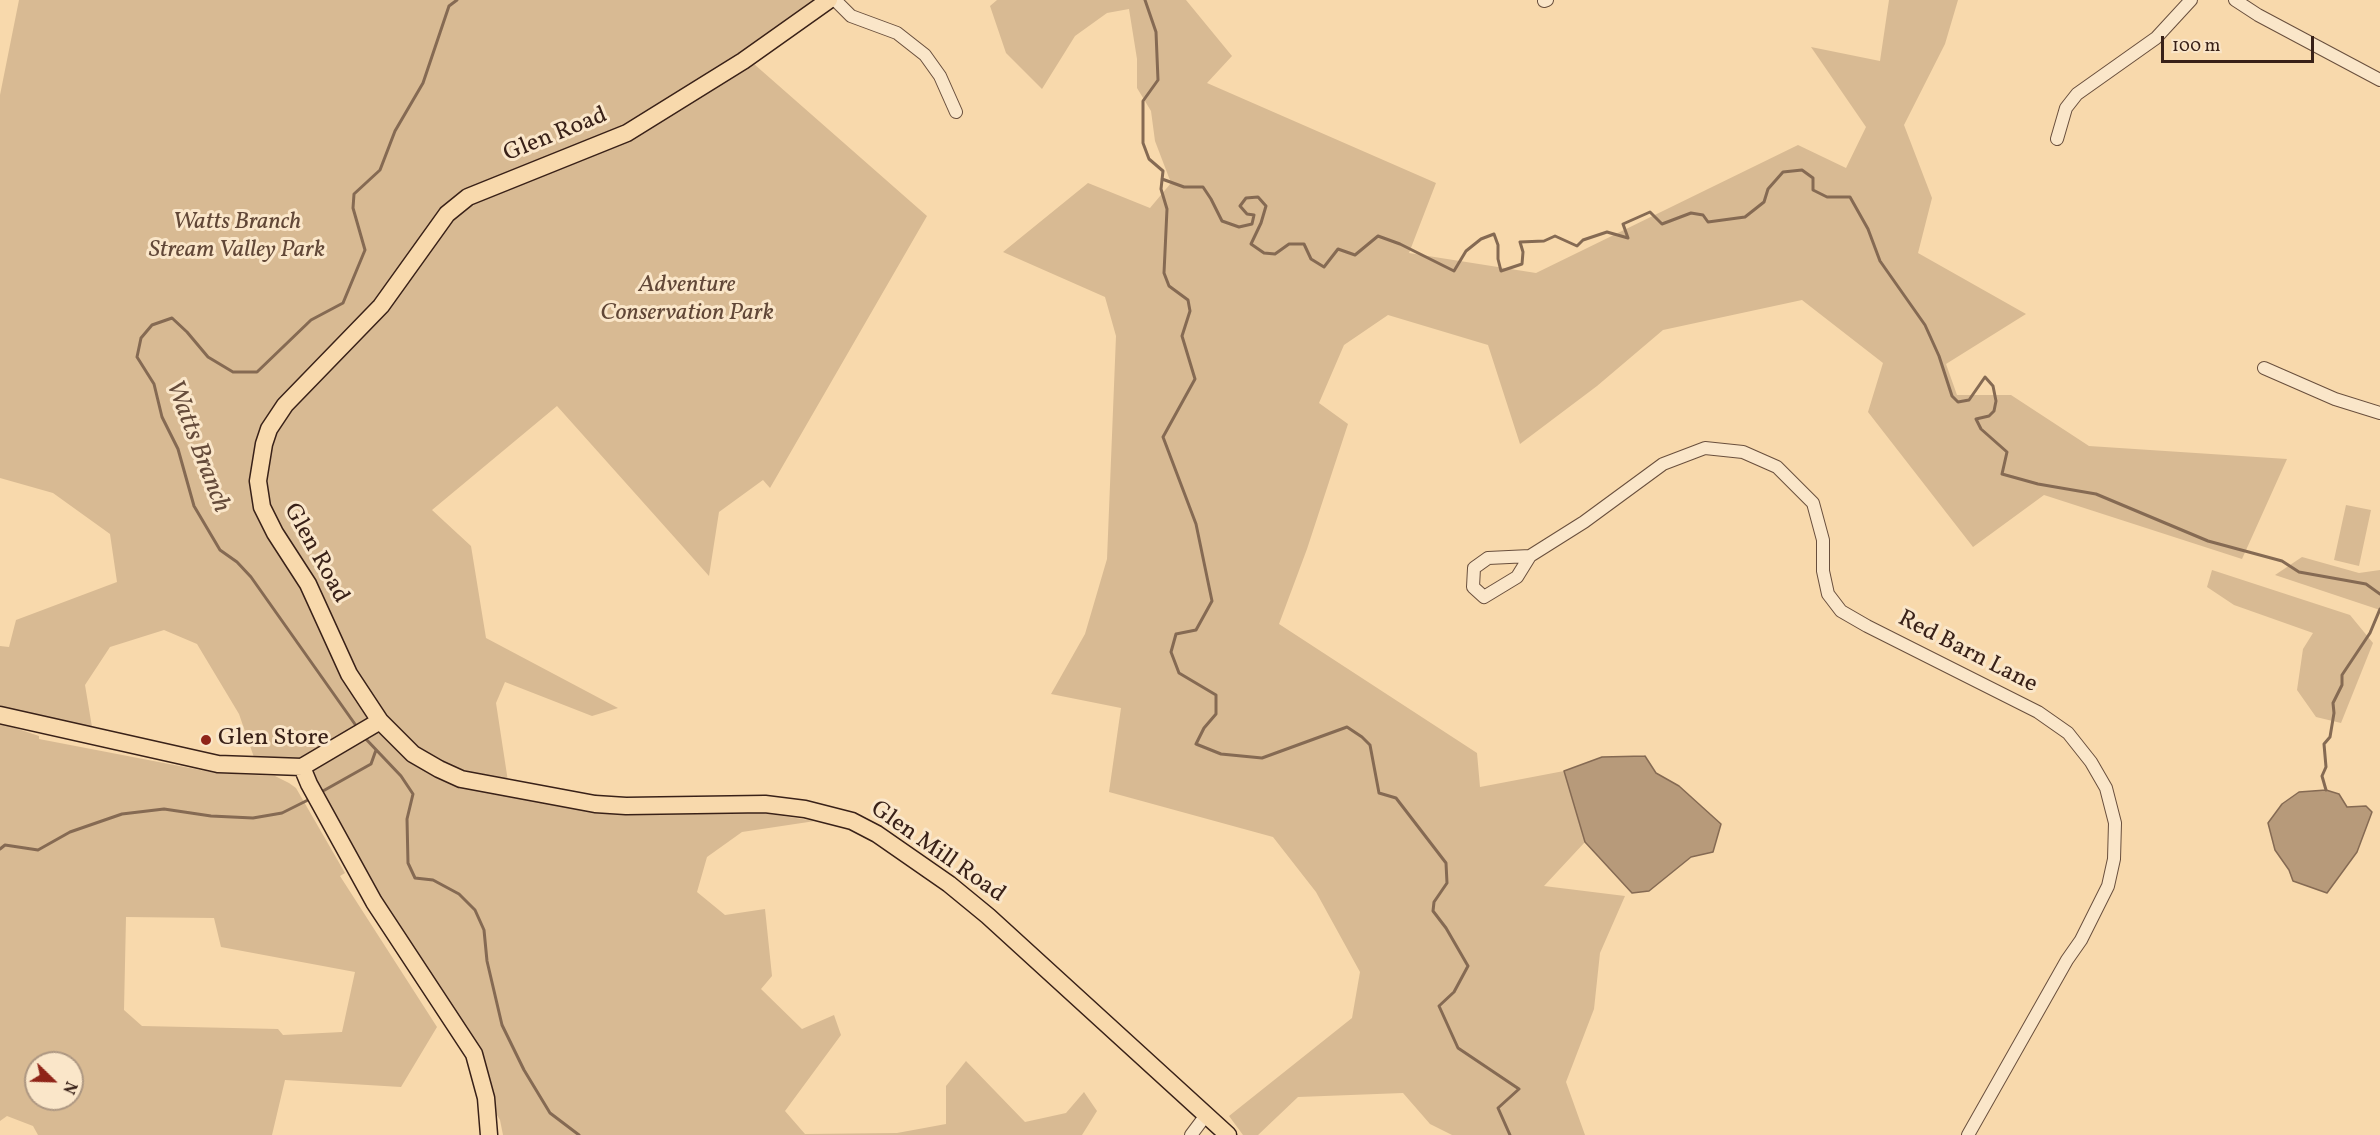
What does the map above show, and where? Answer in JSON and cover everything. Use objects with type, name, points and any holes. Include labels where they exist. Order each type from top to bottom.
[{"type":"main road","name":"Glen Road","points":[[374,725],[308,584],[275,533],[262,507],[258,481],[269,429],[285,405],[381,306],[447,214],[468,197],[616,140],[743,61],[829,0]]},
{"type":"main road","points":[[0,715],[218,764],[302,767],[374,725]]},
{"type":"main road","name":"Glen Mill Road","points":[[374,725],[439,770],[462,779],[595,804],[626,806],[765,804],[805,809],[852,821],[886,840],[988,916],[1228,1135]]},
{"type":"main road","points":[[302,767],[309,784],[374,902],[474,1054],[486,1098],[489,1135]]},
{"type":"street","points":[[835,0],[851,15],[897,33],[925,55],[940,76],[956,112]]},
{"type":"street","points":[[2057,139],[2066,108],[2077,94],[2156,38],[2192,0]]},
{"type":"street","points":[[2235,0],[2258,15],[2380,80]]},
{"type":"street","points":[[2264,368],[2335,399],[2380,413]]},
{"type":"street","name":"Red Barn Lane","points":[[1530,556],[1488,558],[1474,568],[1473,586],[1484,597],[1516,577],[1530,556],[1584,522],[1663,464],[1705,448],[1743,452],[1777,466],[1813,503],[1823,540],[1823,572],[1828,594],[1841,610],[1867,626],[2037,712],[2068,733],[2091,762],[2106,788],[2115,823],[2114,859],[2108,886],[2081,940],[2062,969],[1968,1135]]},
{"type":"street","points":[[1191,1135],[1206,1115]]},
{"type":"green space","name":"Watts Branch Stream Valley Park","points":[[19,0],[829,0],[610,149],[754,64],[927,216],[770,488],[763,480],[719,512],[709,576],[557,406],[432,510],[471,546],[486,638],[618,708],[592,716],[505,682],[496,703],[509,788],[656,809],[652,815],[750,811],[815,821],[742,832],[707,857],[697,892],[725,915],[765,909],[772,976],[761,989],[802,1029],[834,1015],[841,1035],[785,1111],[805,1134],[897,1133],[946,1124],[946,1086],[966,1061],[1025,1122],[1066,1113],[1084,1092],[1097,1111],[1082,1135],[503,1135],[500,1120],[486,1098],[474,1054],[302,767],[257,766],[239,714],[197,644],[164,630],[110,647],[85,685],[92,727],[0,706],[0,646],[9,647],[16,620],[117,582],[110,534],[53,493],[0,478],[0,95]]},
{"type":"green space","points":[[997,0],[1186,0],[1232,56],[1207,83],[1436,183],[1409,253],[1536,273],[1798,145],[1846,168],[1866,127],[1811,47],[1880,61],[1889,0],[1958,0],[1945,44],[1904,125],[1932,198],[1918,253],[2026,314],[1946,364],[1957,395],[2011,395],[2089,446],[2287,459],[2242,559],[2044,495],[1973,547],[1868,412],[1883,363],[1802,300],[1663,330],[1597,386],[1520,444],[1488,345],[1388,315],[1344,345],[1319,403],[1348,424],[1307,549],[1279,624],[1477,753],[1480,787],[1564,771],[1585,842],[1544,886],[1625,896],[1600,953],[1594,1009],[1566,1082],[1585,1135],[1452,1135],[1430,1124],[1403,1093],[1298,1097],[1258,1135],[1243,1135],[1229,1116],[1352,1018],[1360,972],[1316,892],[1273,837],[1109,792],[1121,708],[1051,694],[1085,634],[1107,559],[1116,336],[1105,297],[1003,252],[1088,183],[1150,208],[1171,183],[1155,141],[1151,111],[1137,88],[1137,59],[1129,9],[1107,13],[1075,36],[1042,89],[1006,53],[990,6]]},
{"type":"green space","points":[[2346,505],[2371,510],[2359,566],[2334,560]]},
{"type":"green space","points":[[2302,557],[2359,573],[2380,570],[2380,610],[2275,575]]},
{"type":"green space","points":[[2212,570],[2350,615],[2373,643],[2341,723],[2316,717],[2297,690],[2303,649],[2313,633],[2234,605],[2207,587]]},
{"type":"green space","points":[[0,723],[39,736],[39,739],[216,773],[275,776],[289,783],[296,788],[345,873],[340,876],[437,1027],[401,1087],[285,1080],[272,1135],[38,1135],[33,1126],[7,1116],[0,1121]],"holes":[[[126,917],[214,918],[221,947],[355,972],[342,1032],[283,1035],[278,1029],[142,1026],[124,1010]]]},
{"type":"shaded area","points":[[1645,756],[1656,773],[1679,786],[1721,824],[1713,852],[1691,857],[1649,891],[1632,893],[1585,842],[1564,771],[1602,757]]},
{"type":"shaded area","points":[[2326,790],[2339,794],[2347,807],[2366,806],[2372,812],[2357,852],[2327,893],[2293,881],[2289,870],[2275,850],[2268,823],[2282,804],[2299,792]]},
{"type":"waterway","name":"Watts Branch","points":[[357,727],[251,577],[237,562],[220,550],[194,506],[178,449],[162,417],[154,384],[137,357],[141,338],[152,325],[172,318],[208,357],[233,372],[257,372],[311,320],[343,303],[365,250],[353,208],[354,194],[380,170],[395,131],[423,83],[449,6],[457,0]]},
{"type":"waterway","points":[[1145,0],[1156,32],[1158,80],[1143,101],[1143,143],[1149,159],[1163,171],[1161,189],[1167,209],[1164,273],[1169,286],[1188,300],[1190,311],[1182,336],[1195,379],[1163,437],[1196,524],[1212,601],[1196,630],[1176,634],[1171,652],[1179,673],[1216,695],[1216,714],[1204,728],[1196,744],[1221,754],[1262,758],[1347,727],[1370,745],[1379,793],[1396,798],[1446,863],[1447,883],[1434,902],[1433,911],[1446,928],[1468,966],[1454,992],[1439,1006],[1458,1048],[1519,1089],[1498,1108],[1510,1135]]},
{"type":"waterway","points":[[1162,179],[1184,187],[1203,187],[1222,221],[1239,227],[1252,224],[1254,215],[1247,214],[1240,206],[1246,198],[1258,197],[1266,206],[1251,244],[1264,253],[1275,254],[1289,244],[1304,244],[1311,259],[1324,267],[1338,249],[1355,255],[1378,236],[1400,244],[1454,271],[1466,251],[1481,239],[1494,234],[1498,245],[1501,271],[1522,264],[1523,252],[1520,242],[1544,241],[1555,236],[1577,246],[1583,240],[1607,232],[1628,238],[1623,224],[1650,212],[1662,224],[1691,213],[1703,215],[1708,222],[1745,217],[1764,202],[1768,189],[1783,172],[1802,170],[1813,178],[1813,190],[1827,197],[1850,197],[1868,229],[1880,261],[1925,325],[1939,356],[1952,396],[1958,402],[1969,400],[1985,377],[1993,386],[1996,401],[1994,411],[1989,416],[1976,419],[1981,429],[2007,452],[2002,474],[2038,484],[2096,494],[2208,541],[2282,561],[2299,572],[2366,584],[2380,594]]},
{"type":"waterway","points":[[2326,790],[2322,776],[2326,767],[2324,744],[2330,737],[2334,713],[2333,703],[2342,685],[2342,675],[2370,633],[2380,609]]},
{"type":"waterway","name":"Watts Branch","points":[[364,737],[401,776],[413,794],[407,819],[408,863],[415,878],[433,880],[459,894],[475,910],[484,930],[487,961],[502,1025],[524,1070],[550,1113],[579,1135]]},
{"type":"waterway","points":[[323,791],[371,764],[376,750]]},
{"type":"waterway","points":[[0,849],[5,845],[38,850],[70,832],[122,814],[164,809],[211,816],[253,818],[282,813],[308,800]]},
{"type":"place","name":"Glen Store","points":[[206,740]]},
{"type":"park label","name":"Adventure Conservation Park","points":[[687,301]]}]
